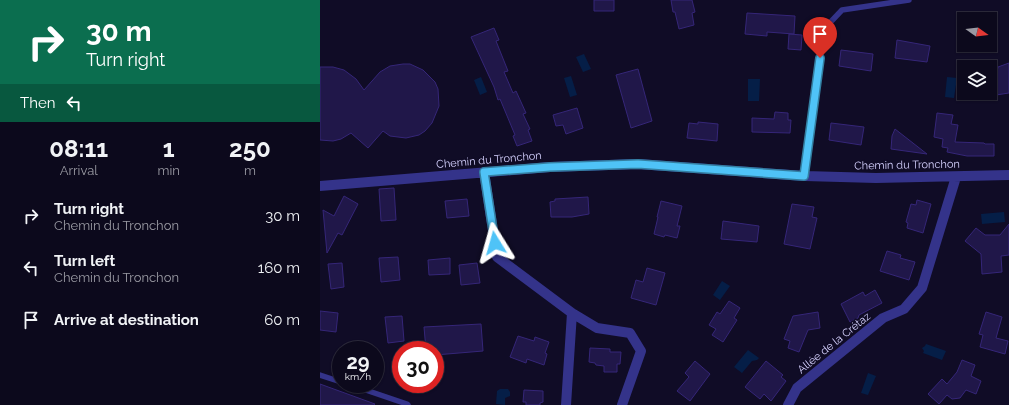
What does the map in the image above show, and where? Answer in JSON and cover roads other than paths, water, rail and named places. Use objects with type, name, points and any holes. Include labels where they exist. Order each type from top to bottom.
[{"type":"street","name":"Chemin du Tronchon","points":[[320,186],[550,167],[638,164],[804,176],[876,178],[1009,175]]},
{"type":"street","points":[[484,172],[497,257],[572,313],[597,328],[630,333],[641,351],[622,405]]},
{"type":"street","name":"Allée de la Crétaz","points":[[788,405],[797,388],[883,318],[904,309],[922,288],[956,177]]},
{"type":"street","points":[[566,405],[572,313]]},
{"type":"lane","points":[[804,176],[824,29],[842,10],[909,0]]},
{"type":"lane","points":[[320,375],[332,379]]},
{"type":"lane","points":[[375,393],[408,405]]},
{"type":"water","points":[[584,54],[591,69],[583,72],[576,57]]},
{"type":"water","points":[[571,76],[577,95],[570,97],[564,78]]},
{"type":"water","points":[[481,77],[487,92],[480,95],[474,80]]},
{"type":"water","points":[[947,77],[957,78],[954,98],[945,97]]},
{"type":"water","points":[[748,79],[760,79],[759,101],[748,101]]},
{"type":"water","points":[[1004,212],[1005,222],[982,224],[981,214]]},
{"type":"water","points":[[722,281],[730,286],[720,300],[713,295]]},
{"type":"water","points":[[926,344],[946,351],[942,360],[923,353],[924,351],[922,348]]},
{"type":"water","points":[[748,350],[759,358],[752,361],[742,373],[734,367]]},
{"type":"water","points":[[868,373],[876,376],[868,395],[861,393]]},
{"type":"water","points":[[500,389],[508,389],[510,392],[510,396],[505,398],[505,405],[496,404],[497,391]]}]
